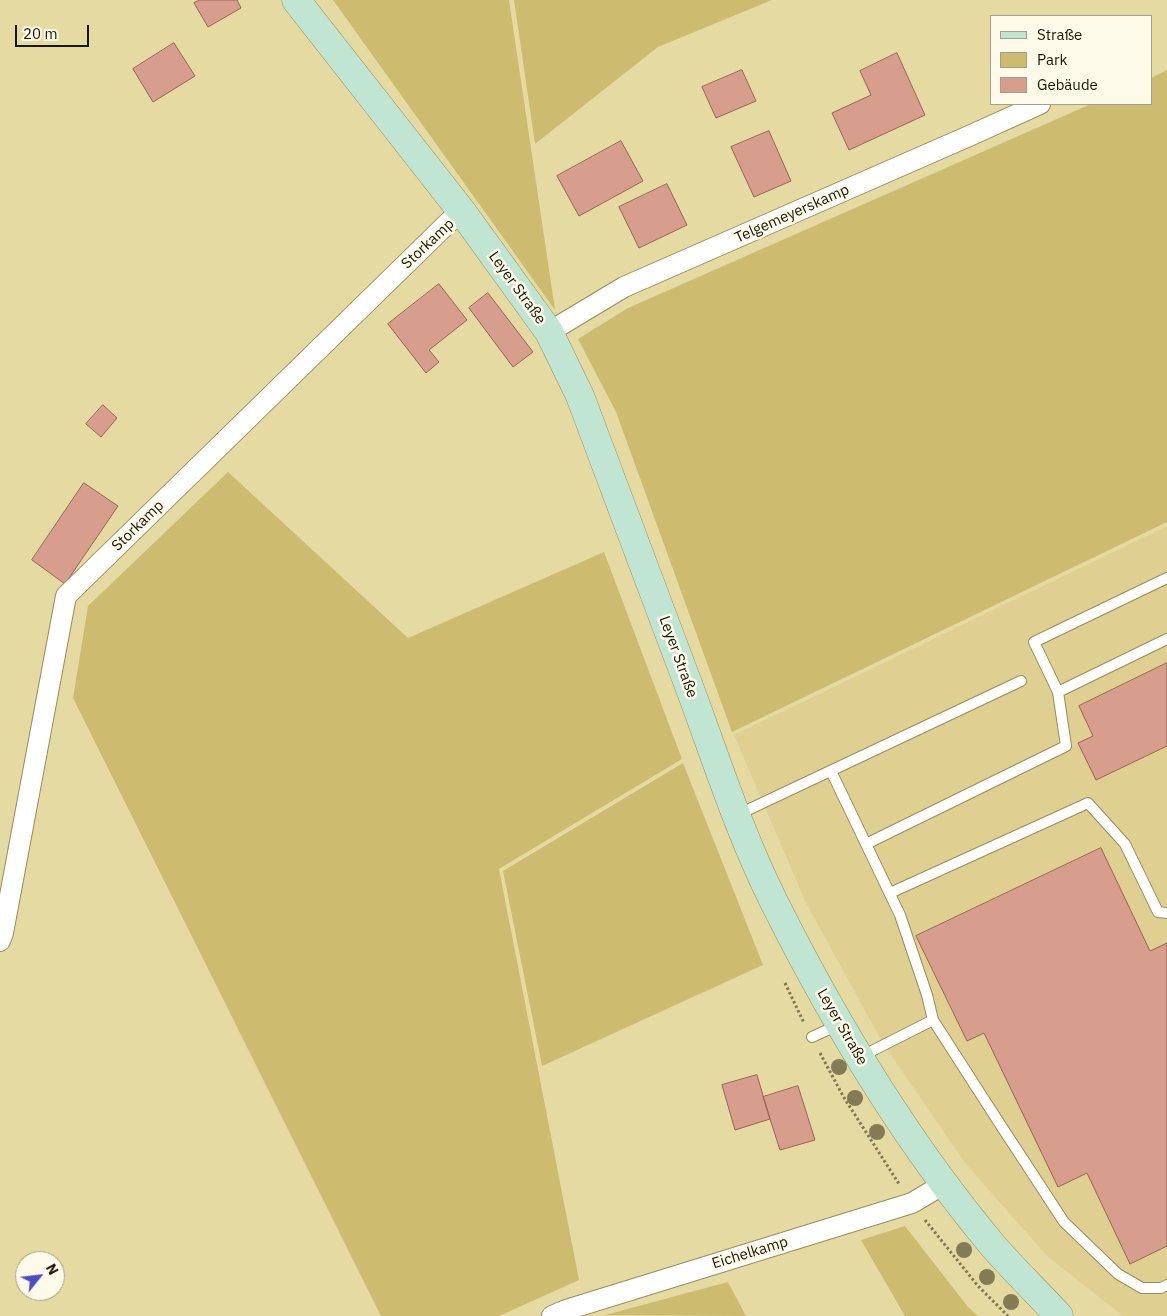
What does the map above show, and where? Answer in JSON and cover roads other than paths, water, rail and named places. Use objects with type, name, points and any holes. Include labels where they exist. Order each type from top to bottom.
[{"type":"street","name":"Leyer Straße","points":[[296,0],[463,213],[549,332],[580,396],[736,815],[773,900],[809,970],[859,1058],[904,1128],[944,1184],[996,1248],[1059,1316]]},
{"type":"street","name":"Telgemeyerskamp","points":[[549,332],[624,287],[1038,105]]},
{"type":"street","name":"Storkamp","points":[[0,941],[4,933],[66,596],[451,220],[463,213]]},
{"type":"street","name":"Eichelkamp","points":[[552,1316],[566,1310],[912,1204],[944,1184]]},
{"type":"lane","points":[[866,844],[1066,746],[1058,692],[1034,642],[1167,578]]},
{"type":"lane","points":[[1058,692],[1167,639]]},
{"type":"lane","points":[[736,815],[1021,681]]},
{"type":"lane","points":[[831,771],[900,915],[927,995],[933,1020],[1064,1222],[1118,1274],[1142,1288],[1161,1288],[1167,1285]]},
{"type":"lane","points":[[890,893],[1088,803],[1126,844],[1158,912],[1167,913]]},
{"type":"lane","points":[[859,1058],[933,1020]]},
{"type":"lane","points":[[812,1037],[840,1024]]}]
